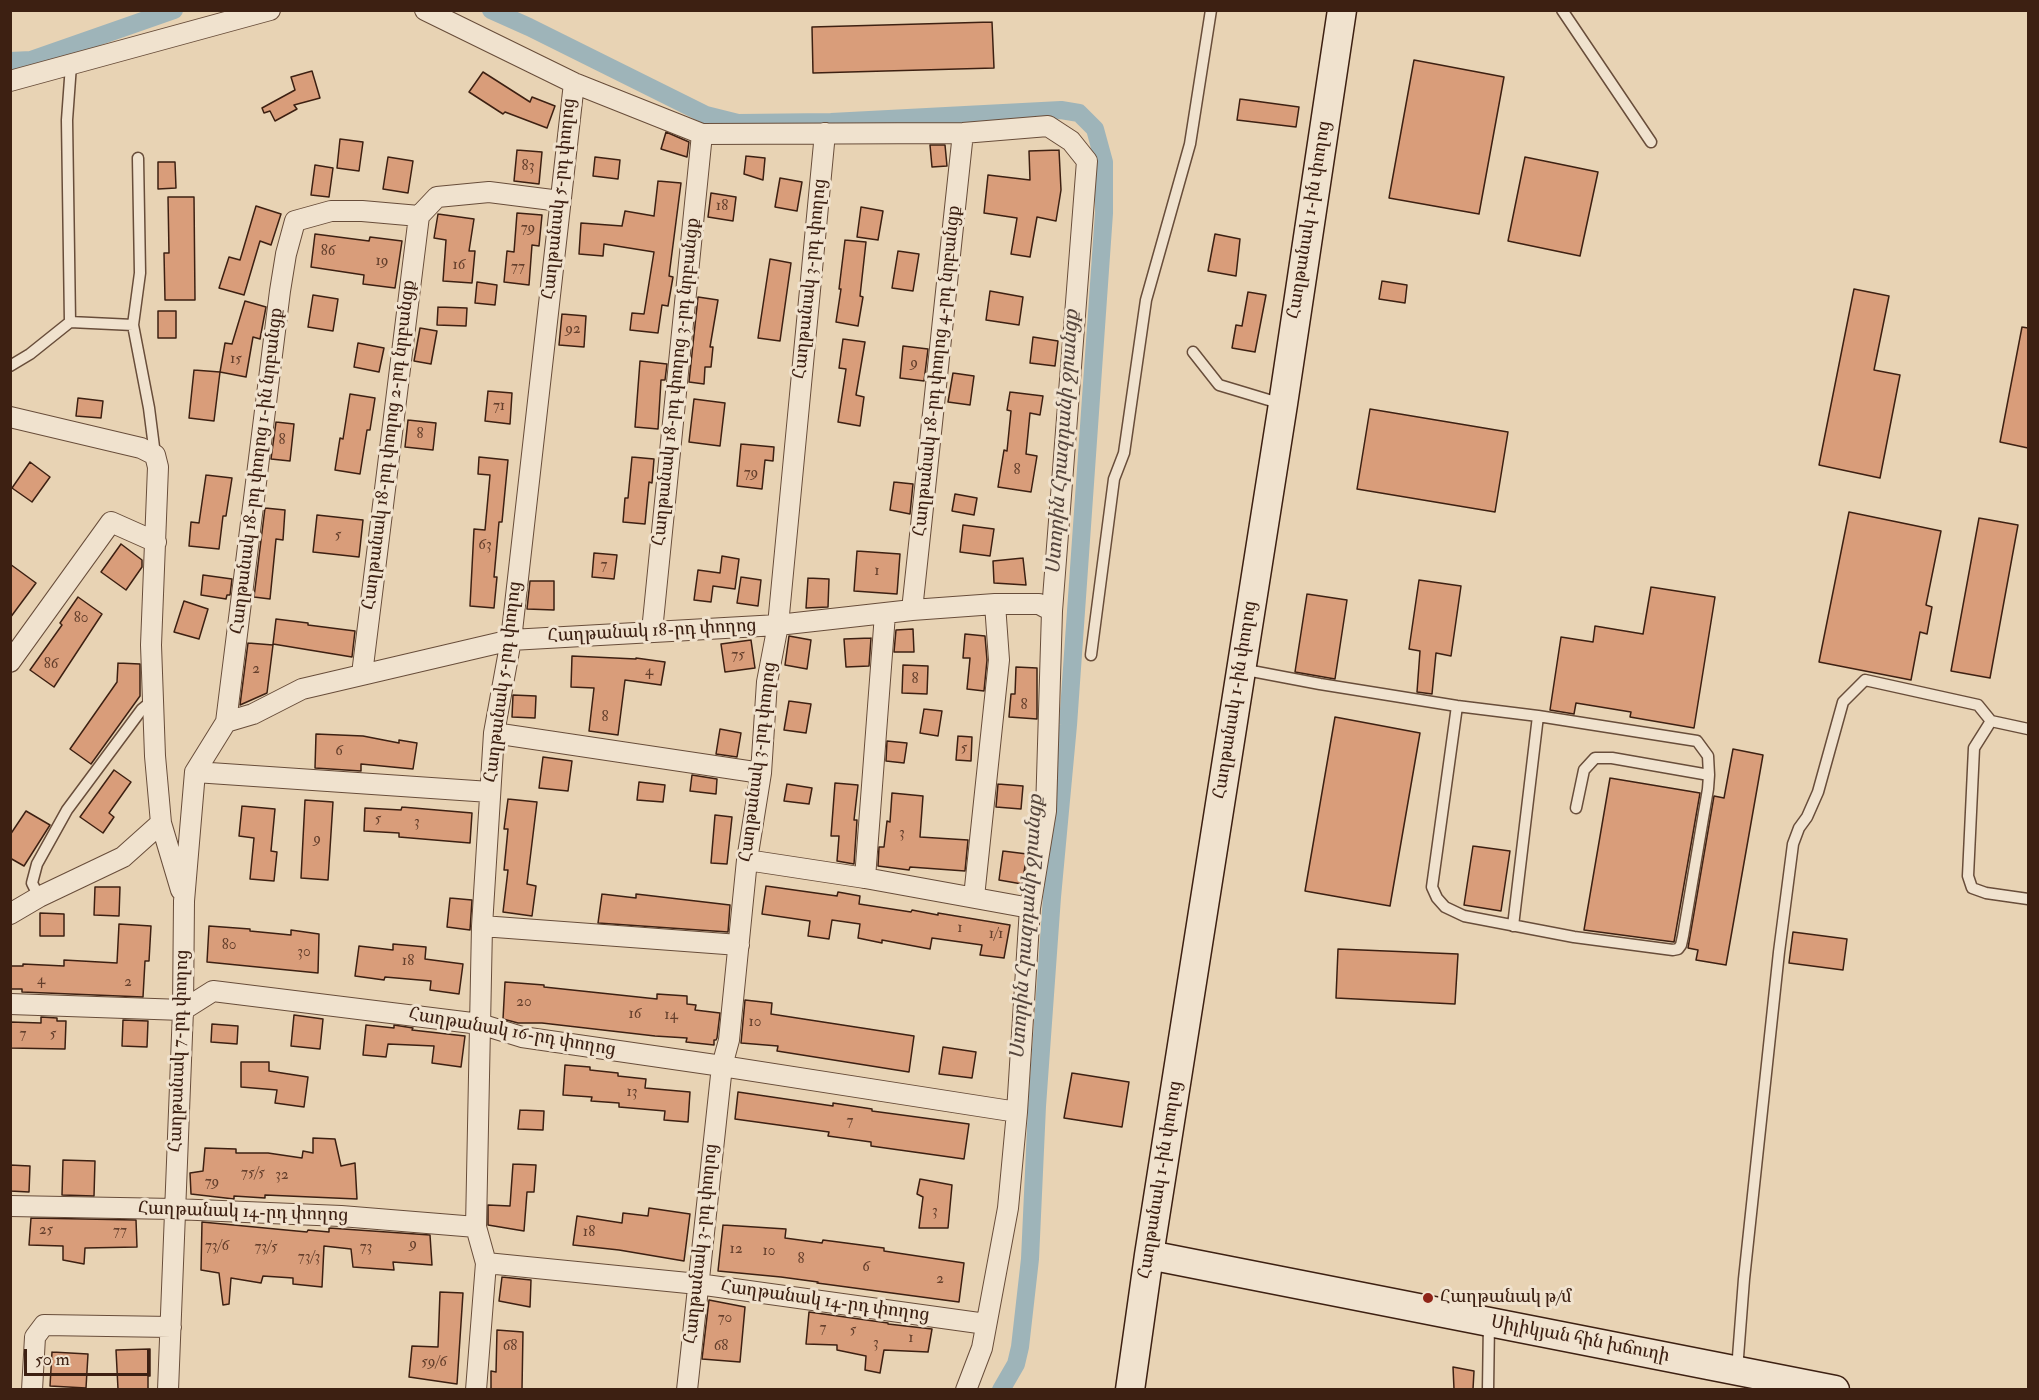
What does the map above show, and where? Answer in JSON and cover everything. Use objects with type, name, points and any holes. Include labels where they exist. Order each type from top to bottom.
[{"type":"main road","name":"Հաղթանակ 1-ին փողոց","points":[[1130,1389],[1342,10]]},
{"type":"main road","name":"Սիլիկյան հին խճուղի","points":[[1149,1255],[1835,1389]]},
{"type":"street","points":[[10,81],[270,10]]},
{"type":"street","points":[[425,10],[573,83],[702,134],[963,133],[1048,126],[1071,141],[1087,161],[1052,611],[1046,810],[1030,908],[1017,1112],[1008,1208],[982,1348],[966,1389]]},
{"type":"street","name":"Հաղթանակ 5-րդ փողոց","points":[[476,1389],[486,1263],[476,1227],[482,926],[494,733],[511,640],[573,83]]},
{"type":"street","name":"Հաղթանակ 3-րդ փողոց","points":[[687,1389],[722,1066],[729,1040],[747,860],[761,773],[767,682],[778,626],[825,133]]},
{"type":"street","name":"Հաղթանակ 18-րդ փողոց 4-րդ նրբանցք","points":[[912,610],[963,133]]},
{"type":"street","name":"Հաղթանակ 18-րդ փողոց 3-րդ նրբանցք","points":[[652,631],[702,134]]},
{"type":"street","points":[[419,216],[437,197],[489,192],[560,201]]},
{"type":"street","name":"Հաղթանակ 18-րդ փողոց 1-ին նրբանցք","points":[[226,722],[280,291],[286,254],[295,221],[331,211],[419,216]]},
{"type":"street","name":"Հաղթանակ 18-րդ փողոց 2-րդ նրբանցք","points":[[362,674],[419,216]]},
{"type":"street","points":[[10,417],[141,448],[155,455],[158,467],[151,645],[155,756],[161,824],[184,901]]},
{"type":"street","points":[[10,662],[111,522],[156,542]]},
{"type":"street","points":[[975,897],[999,660],[995,604]]},
{"type":"street","name":"Հաղթանակ 18-րդ փողոց","points":[[226,722],[253,714],[302,689],[511,640],[778,626],[912,610],[995,604],[1039,604],[1052,611]]},
{"type":"street","points":[[865,878],[885,614]]},
{"type":"street","name":"Հաղթանակ 7-րդ փողոց","points":[[168,1389],[183,1010],[184,901],[195,772],[226,722]]},
{"type":"street","points":[[494,733],[761,773]]},
{"type":"street","points":[[195,772],[490,792]]},
{"type":"street","points":[[10,914],[39,897],[123,856],[161,824]]},
{"type":"street","points":[[747,860],[865,878],[1030,908]]},
{"type":"street","points":[[482,926],[739,945]]},
{"type":"street","name":"Հաղթանակ 16-րդ փողոց","points":[[183,1010],[213,991],[480,1024],[522,1037],[1017,1112]]},
{"type":"street","points":[[10,1004],[183,1010]]},
{"type":"street","name":"Հաղթանակ 14-րդ փողոց","points":[[10,1206],[174,1209],[341,1216],[476,1227]]},
{"type":"street","name":"Հաղթանակ 14-րդ փողոց","points":[[486,1263],[698,1284],[986,1324]]},
{"type":"street","points":[[32,1389],[35,1337],[44,1325],[171,1327]]},
{"type":"lane","points":[[1091,655],[1114,478],[1124,453],[1146,300],[1190,144],[1211,10]]},
{"type":"lane","points":[[1562,10],[1652,142]]},
{"type":"lane","points":[[70,322],[68,120],[71,64]]},
{"type":"lane","points":[[138,158],[140,273],[133,326],[149,408],[155,455]]},
{"type":"lane","points":[[10,366],[30,354],[70,322],[133,326]]},
{"type":"lane","points":[[1193,352],[1219,385],[1283,404]]},
{"type":"lane","points":[[1241,669],[1457,706],[1697,741],[1708,756],[1708,789],[1683,936],[1678,949],[1574,937],[1464,916],[1445,907],[1437,898],[1432,887],[1457,706]]},
{"type":"lane","points":[[1737,1370],[1744,1279],[1793,844],[1798,828],[1808,817],[1818,792],[1843,702],[1865,680],[1978,705],[1991,721],[2028,729]]},
{"type":"lane","points":[[39,897],[32,884],[37,864],[67,810],[142,708],[153,700]]},
{"type":"lane","points":[[1513,926],[1538,716]]},
{"type":"lane","points":[[1991,721],[1974,748],[1968,876],[1972,888],[1986,893],[2028,899]]},
{"type":"lane","points":[[1576,808],[1584,770],[1594,758],[1612,758],[1709,775]]},
{"type":"lane","points":[[1488,1389],[1489,1322]]},
{"type":"building","points":[[992,22],[994,68],[813,73],[812,27]]},
{"type":"building","points":[[1414,60],[1504,77],[1479,214],[1389,198]]},
{"type":"building","points":[[312,71],[320,98],[294,105],[297,109],[275,121],[270,111],[264,113],[262,108],[295,90],[291,77]]},
{"type":"building","points":[[483,72],[530,102],[532,97],[555,106],[547,128],[505,112],[503,114],[469,92]]},
{"type":"building","points":[[1240,99],[1299,107],[1296,127],[1237,120]]},
{"type":"building","points":[[666,132],[689,142],[687,157],[661,149]]},
{"type":"building","points":[[340,139],[363,142],[359,171],[337,168]]},
{"type":"building","points":[[930,145],[945,145],[947,166],[932,167]]},
{"type":"building","points":[[517,150],[542,152],[539,184],[514,181]]},
{"type":"building","points":[[1059,150],[1061,190],[1056,221],[1037,217],[1030,257],[1011,254],[1017,218],[984,213],[988,175],[1030,180],[1029,151]]},
{"type":"building","points":[[746,156],[765,158],[763,180],[744,174]]},
{"type":"building","points":[[388,157],[413,161],[408,193],[383,189]]},
{"type":"building","points":[[595,157],[620,160],[618,179],[593,176]]},
{"type":"building","points":[[1525,157],[1598,172],[1580,256],[1508,241]]},
{"type":"building","points":[[158,162],[175,162],[176,188],[158,189]]},
{"type":"building","points":[[315,165],[333,168],[329,197],[311,195]]},
{"type":"building","points":[[780,178],[802,182],[797,211],[775,207]]},
{"type":"building","points":[[658,181],[681,183],[669,276],[673,277],[668,306],[662,305],[658,333],[630,330],[632,313],[644,314],[654,252],[604,244],[603,256],[579,254],[581,223],[622,226],[625,211],[654,216]]},
{"type":"building","points":[[711,193],[736,197],[733,221],[708,217]]},
{"type":"building","points":[[168,197],[194,197],[195,300],[165,300],[164,253],[169,253]]},
{"type":"building","points":[[256,206],[281,214],[271,245],[260,241],[244,295],[219,288],[229,257],[240,260]]},
{"type":"building","points":[[861,207],[883,211],[878,240],[857,237]]},
{"type":"building","points":[[517,213],[542,215],[539,246],[532,245],[529,285],[504,282],[507,251],[514,252]]},
{"type":"building","points":[[438,214],[474,219],[469,251],[475,251],[472,283],[443,281],[446,240],[434,238]]},
{"type":"building","points":[[315,234],[369,241],[370,237],[402,241],[395,288],[363,284],[364,275],[311,267]]},
{"type":"building","points":[[1215,234],[1240,239],[1236,276],[1208,271]]},
{"type":"building","points":[[845,240],[866,242],[860,296],[863,297],[858,326],[836,322]]},
{"type":"building","points":[[898,251],[919,254],[913,291],[892,288]]},
{"type":"building","points":[[770,259],[791,263],[780,341],[758,338]]},
{"type":"building","points":[[1382,281],[1407,285],[1405,303],[1379,299]]},
{"type":"building","points":[[477,282],[497,285],[495,305],[475,303]]},
{"type":"building","points":[[1854,289],[1889,296],[1874,370],[1900,375],[1880,478],[1819,465]]},
{"type":"building","points":[[990,291],[1023,297],[1019,325],[986,320]]},
{"type":"building","points":[[1248,292],[1266,295],[1255,352],[1232,348],[1236,325],[1242,326]]},
{"type":"building","points":[[313,295],[338,299],[333,331],[308,327]]},
{"type":"building","points":[[698,297],[718,300],[710,347],[713,347],[711,367],[705,367],[704,384],[689,382]]},
{"type":"building","points":[[245,301],[266,307],[260,339],[253,337],[246,377],[220,372],[225,343],[232,344]]},
{"type":"building","points":[[438,307],[467,308],[466,326],[437,325]]},
{"type":"building","points":[[158,311],[176,311],[176,338],[158,338]]},
{"type":"building","points":[[562,314],[586,316],[584,347],[559,345]]},
{"type":"building","points":[[2022,327],[2028,328],[2028,448],[2000,442]]},
{"type":"building","points":[[420,328],[437,331],[431,364],[414,361]]},
{"type":"building","points":[[1033,337],[1058,341],[1055,366],[1030,363]]},
{"type":"building","points":[[843,339],[865,342],[856,395],[864,397],[860,426],[838,422],[846,369],[839,368]]},
{"type":"building","points":[[358,343],[384,348],[379,372],[354,367]]},
{"type":"building","points":[[903,346],[928,349],[924,381],[900,378]]},
{"type":"building","points":[[640,361],[667,364],[665,380],[661,380],[658,429],[635,427]]},
{"type":"building","points":[[194,370],[220,372],[214,421],[189,418]]},
{"type":"building","points":[[953,373],[974,376],[970,405],[948,402]]},
{"type":"building","points":[[488,391],[512,393],[510,424],[485,421]]},
{"type":"building","points":[[1010,392],[1043,396],[1040,415],[1030,413],[1026,454],[1037,456],[1031,492],[998,487],[1004,450],[1007,451],[1011,411],[1007,410]]},
{"type":"building","points":[[350,394],[375,398],[360,474],[335,470],[340,438],[343,439]]},
{"type":"building","points":[[78,398],[103,401],[101,418],[76,416]]},
{"type":"building","points":[[694,399],[725,403],[720,446],[689,442]]},
{"type":"building","points":[[1370,409],[1508,432],[1495,512],[1357,489]]},
{"type":"building","points":[[408,420],[436,423],[433,450],[405,447]]},
{"type":"building","points":[[276,422],[294,424],[290,461],[271,459]]},
{"type":"building","points":[[741,444],[774,447],[773,461],[765,460],[762,489],[737,486]]},
{"type":"building","points":[[479,457],[508,460],[502,522],[499,522],[494,608],[470,606],[474,529],[485,530],[490,475],[478,474]]},
{"type":"building","points":[[632,457],[654,459],[645,524],[623,522]]},
{"type":"building","points":[[30,462],[50,477],[32,502],[12,488]]},
{"type":"building","points":[[206,475],[232,478],[226,516],[223,516],[219,549],[189,546],[191,522],[199,523]]},
{"type":"building","points":[[894,482],[913,484],[910,514],[890,510]]},
{"type":"building","points":[[955,494],[977,498],[974,515],[952,511]]},
{"type":"building","points":[[265,508],[285,510],[283,540],[276,539],[270,599],[254,597]]},
{"type":"building","points":[[1849,512],[1941,531],[1926,605],[1932,607],[1927,634],[1920,632],[1911,680],[1819,662]]},
{"type":"building","points":[[317,515],[363,520],[359,557],[313,552]]},
{"type":"building","points":[[1979,518],[2018,525],[1990,678],[1951,671]]},
{"type":"building","points":[[963,525],[994,529],[990,556],[960,552]]},
{"type":"building","points":[[121,544],[142,560],[142,567],[126,590],[101,572]]},
{"type":"building","points":[[857,551],[900,554],[897,594],[854,591]]},
{"type":"building","points":[[594,553],[617,555],[614,579],[592,577]]},
{"type":"building","points":[[722,556],[739,559],[735,589],[713,586],[711,602],[694,600],[698,570],[720,573]]},
{"type":"building","points":[[1023,558],[1026,585],[994,583],[993,561]]},
{"type":"building","points":[[10,564],[36,583],[10,618]]},
{"type":"building","points":[[203,575],[232,579],[230,595],[227,595],[226,599],[201,595]]},
{"type":"building","points":[[741,577],[761,580],[758,606],[737,603]]},
{"type":"building","points":[[808,578],[829,579],[828,607],[806,608]]},
{"type":"building","points":[[1419,580],[1461,586],[1451,656],[1436,653],[1432,694],[1417,692],[1420,651],[1409,649]]},
{"type":"building","points":[[530,581],[554,581],[554,610],[527,609]]},
{"type":"building","points":[[1651,587],[1715,597],[1694,728],[1630,717],[1631,712],[1576,703],[1574,714],[1550,710],[1561,637],[1593,642],[1595,626],[1643,634]]},
{"type":"building","points":[[1307,594],[1347,600],[1335,679],[1295,672]]},
{"type":"building","points":[[78,597],[102,614],[54,687],[30,670],[62,625],[60,623]]},
{"type":"building","points":[[184,601],[208,609],[199,639],[174,632]]},
{"type":"building","points":[[276,619],[355,631],[352,657],[273,644]]},
{"type":"building","points":[[913,629],[914,652],[894,652],[896,630]]},
{"type":"building","points":[[965,634],[985,636],[987,660],[984,691],[967,689],[970,658],[963,658]]},
{"type":"building","points":[[789,636],[811,640],[807,669],[785,665]]},
{"type":"building","points":[[871,638],[869,666],[846,667],[844,639]]},
{"type":"building","points":[[751,640],[755,668],[725,672],[721,644]]},
{"type":"building","points":[[248,643],[273,645],[267,693],[240,705]]},
{"type":"building","points":[[572,656],[636,658],[665,662],[661,685],[625,680],[618,735],[589,731],[594,688],[571,687]]},
{"type":"building","points":[[118,663],[140,664],[140,696],[91,764],[70,749],[117,682]]},
{"type":"building","points":[[903,665],[928,666],[927,694],[902,693]]},
{"type":"building","points":[[1016,667],[1037,668],[1037,719],[1009,717],[1011,694],[1015,694]]},
{"type":"building","points":[[513,695],[536,696],[535,718],[512,717]]},
{"type":"building","points":[[789,701],[811,704],[806,733],[784,730]]},
{"type":"building","points":[[924,709],[942,711],[938,736],[920,733]]},
{"type":"building","points":[[1335,717],[1420,733],[1390,906],[1305,891]]},
{"type":"building","points":[[720,729],[741,733],[737,757],[716,754]]},
{"type":"building","points":[[316,734],[363,736],[399,743],[399,740],[417,743],[413,769],[361,764],[361,771],[315,768]]},
{"type":"building","points":[[958,736],[972,737],[971,761],[956,760]]},
{"type":"building","points":[[887,741],[907,743],[904,763],[886,761]]},
{"type":"building","points":[[1733,749],[1763,755],[1726,965],[1696,960],[1698,950],[1688,948],[1714,796],[1724,798]]},
{"type":"building","points":[[543,757],[572,761],[568,791],[539,788]]},
{"type":"building","points":[[114,770],[131,782],[109,813],[114,817],[103,833],[80,817]]},
{"type":"building","points":[[692,775],[717,779],[716,794],[690,791]]},
{"type":"building","points":[[1610,778],[1700,793],[1674,942],[1584,930]]},
{"type":"building","points":[[639,782],[665,785],[663,802],[637,800]]},
{"type":"building","points":[[835,783],[858,785],[854,820],[857,820],[854,864],[837,861],[839,836],[831,836]]},
{"type":"building","points":[[787,784],[812,788],[809,804],[784,801]]},
{"type":"building","points":[[998,784],[1023,786],[1021,809],[996,807]]},
{"type":"building","points":[[892,793],[923,796],[920,837],[968,840],[965,871],[910,867],[909,870],[878,866],[879,847],[884,847],[887,821],[890,822]]},
{"type":"building","points":[[508,799],[537,802],[527,884],[536,886],[532,916],[503,912],[508,870],[504,870],[508,829],[504,829]]},
{"type":"building","points":[[305,800],[333,802],[328,880],[301,878]]},
{"type":"building","points":[[242,806],[275,809],[271,851],[277,852],[274,881],[250,879],[254,838],[239,836]]},
{"type":"building","points":[[402,807],[472,813],[470,843],[399,837],[399,833],[364,831],[365,808],[401,810]]},
{"type":"building","points":[[26,811],[50,825],[24,866],[10,858],[10,835]]},
{"type":"building","points":[[715,815],[732,817],[727,864],[711,863]]},
{"type":"building","points":[[1473,846],[1510,851],[1501,911],[1464,905]]},
{"type":"building","points":[[1003,851],[1027,854],[1022,884],[999,880]]},
{"type":"building","points":[[766,886],[837,896],[838,892],[860,896],[859,904],[911,912],[912,910],[938,915],[938,913],[1010,925],[1004,958],[980,955],[982,945],[932,938],[930,949],[858,938],[860,924],[832,920],[829,939],[808,936],[810,921],[762,914]]},
{"type":"building","points":[[95,887],[120,887],[119,916],[94,915]]},
{"type":"building","points":[[602,894],[636,898],[636,894],[730,905],[728,932],[598,923]]},
{"type":"building","points":[[450,898],[472,900],[470,930],[447,927]]},
{"type":"building","points":[[40,913],[64,914],[64,936],[40,936]]},
{"type":"building","points":[[119,924],[151,926],[149,961],[145,961],[143,997],[22,992],[22,989],[10,989],[10,966],[23,966],[23,964],[64,966],[64,960],[117,963]]},
{"type":"building","points":[[209,926],[291,935],[291,930],[319,934],[318,973],[207,962]]},
{"type":"building","points":[[1793,932],[1847,939],[1843,970],[1789,963]]},
{"type":"building","points":[[393,944],[426,947],[425,959],[463,964],[459,994],[430,990],[431,981],[385,977],[384,980],[355,976],[359,946],[393,950]]},
{"type":"building","points":[[1338,949],[1458,954],[1455,1004],[1336,998]]},
{"type":"building","points":[[505,982],[657,999],[657,994],[687,996],[687,1004],[696,1005],[695,1010],[720,1013],[717,1038],[714,1040],[714,1045],[686,1042],[687,1038],[542,1023],[518,1023],[503,1019]]},
{"type":"building","points":[[745,1000],[772,1003],[771,1014],[914,1036],[909,1072],[777,1051],[778,1046],[741,1043]]},
{"type":"building","points":[[294,1015],[323,1019],[320,1049],[291,1046]]},
{"type":"building","points":[[41,1017],[66,1021],[65,1049],[10,1048],[10,1022],[41,1023]]},
{"type":"building","points":[[123,1020],[148,1021],[147,1047],[122,1046]]},
{"type":"building","points":[[212,1024],[238,1026],[237,1044],[211,1042]]},
{"type":"building","points":[[366,1025],[394,1028],[394,1025],[413,1028],[412,1030],[465,1036],[461,1067],[432,1063],[434,1046],[388,1044],[386,1057],[363,1055]]},
{"type":"building","points":[[943,1047],[976,1052],[972,1078],[939,1074]]},
{"type":"building","points":[[241,1062],[269,1062],[269,1071],[308,1077],[304,1107],[275,1103],[277,1090],[241,1087]]},
{"type":"building","points":[[565,1065],[590,1067],[590,1070],[618,1073],[618,1076],[646,1079],[645,1088],[690,1092],[688,1122],[664,1120],[665,1111],[619,1107],[619,1103],[591,1101],[592,1097],[563,1095]]},
{"type":"building","points":[[1072,1073],[1129,1082],[1122,1127],[1064,1118]]},
{"type":"building","points":[[738,1092],[833,1106],[833,1103],[872,1109],[872,1111],[969,1124],[964,1159],[871,1146],[871,1142],[828,1136],[829,1132],[735,1119]]},
{"type":"building","points":[[520,1110],[544,1111],[543,1130],[518,1129]]},
{"type":"building","points":[[313,1138],[335,1139],[341,1166],[355,1163],[357,1199],[265,1195],[265,1198],[234,1196],[234,1199],[191,1194],[190,1173],[203,1171],[205,1148],[236,1149],[236,1153],[268,1153],[302,1158],[303,1151],[313,1153]]},
{"type":"building","points":[[63,1160],[95,1161],[94,1196],[62,1195]]},
{"type":"building","points":[[513,1164],[536,1165],[534,1192],[527,1192],[524,1231],[488,1225],[488,1205],[510,1206]]},
{"type":"building","points":[[10,1165],[30,1166],[29,1192],[10,1191]]},
{"type":"building","points":[[920,1179],[952,1185],[948,1228],[919,1228],[923,1197],[917,1194]]},
{"type":"building","points":[[649,1208],[690,1214],[684,1261],[573,1245],[577,1216],[622,1223],[623,1213],[648,1216]]},
{"type":"building","points":[[31,1218],[136,1220],[137,1247],[85,1248],[84,1264],[63,1260],[63,1246],[29,1245]]},
{"type":"building","points":[[202,1222],[307,1232],[308,1230],[329,1232],[329,1228],[430,1235],[432,1265],[393,1262],[394,1270],[353,1267],[351,1249],[324,1246],[322,1287],[293,1284],[293,1278],[263,1276],[261,1283],[231,1278],[229,1304],[223,1305],[219,1273],[201,1270]]},
{"type":"building","points":[[723,1225],[786,1229],[785,1238],[822,1243],[823,1240],[884,1248],[884,1251],[964,1263],[959,1302],[781,1277],[718,1271]]},
{"type":"building","points":[[502,1277],[531,1280],[530,1307],[499,1301]]},
{"type":"building","points":[[440,1292],[463,1293],[457,1384],[409,1377],[412,1346],[438,1347]]},
{"type":"building","points":[[709,1300],[745,1307],[740,1362],[702,1359]]},
{"type":"building","points":[[809,1312],[932,1329],[928,1352],[884,1350],[880,1373],[865,1370],[866,1356],[837,1350],[837,1345],[806,1344]]},
{"type":"building","points":[[497,1330],[523,1332],[522,1389],[491,1389],[491,1371],[496,1372]]},
{"type":"building","points":[[150,1349],[148,1389],[118,1389],[116,1350]]},
{"type":"building","points":[[52,1352],[88,1354],[86,1388],[50,1386]]},
{"type":"building","points":[[1453,1367],[1474,1371],[1473,1389],[1454,1389]]},
{"type":"waterway","name":"Ստորին Հրազդանի ջրանցք","points":[[10,61],[31,60],[174,10]]},
{"type":"waterway","name":"Ստորին Հրազդանի ջրանցք","points":[[491,10],[706,115],[738,123],[831,122],[1061,110],[1079,113],[1095,129],[1104,162],[1104,213],[1068,725],[1052,897],[1037,1106],[1030,1259],[1020,1347],[1016,1364],[1001,1390]]},
{"type":"place","name":"Հաղթանակ թ/մ","points":[[1428,1298]]}]
